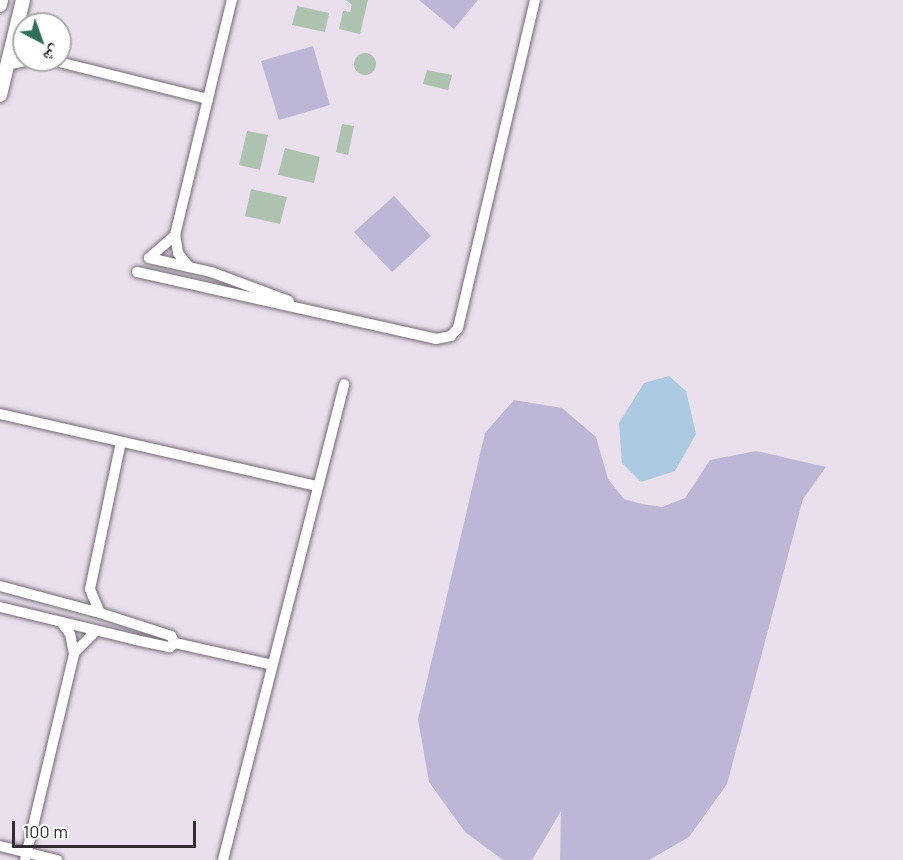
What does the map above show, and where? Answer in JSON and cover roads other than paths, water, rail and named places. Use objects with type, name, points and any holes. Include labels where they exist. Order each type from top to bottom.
[{"type":"street","points":[[0,4],[1,0]]},
{"type":"street","points":[[189,267],[178,253],[175,235],[232,0]]},
{"type":"street","points":[[137,272],[300,306],[435,339],[455,332],[535,0]]},
{"type":"street","points":[[0,94],[12,57]]},
{"type":"street","points":[[8,66],[12,65]]},
{"type":"street","points":[[72,65],[208,99]]},
{"type":"street","points":[[175,235],[149,258],[189,267],[300,306]]},
{"type":"street","points":[[223,860],[344,384]]},
{"type":"street","points":[[0,414],[318,486]]},
{"type":"street","points":[[100,613],[90,589],[121,442]]},
{"type":"street","points":[[0,586],[72,604],[171,636],[175,643],[273,665]]},
{"type":"street","points":[[72,604],[90,589]]},
{"type":"street","points":[[0,607],[170,647],[175,643]]},
{"type":"street","points":[[26,856],[74,654],[70,634],[62,623]]},
{"type":"street","points":[[74,654],[96,630]]},
{"type":"street","points":[[0,846],[26,856],[57,860]]},
{"type":"water","points":[[669,376],[686,391],[696,434],[675,471],[641,482],[622,463],[619,423],[644,383]]}]
